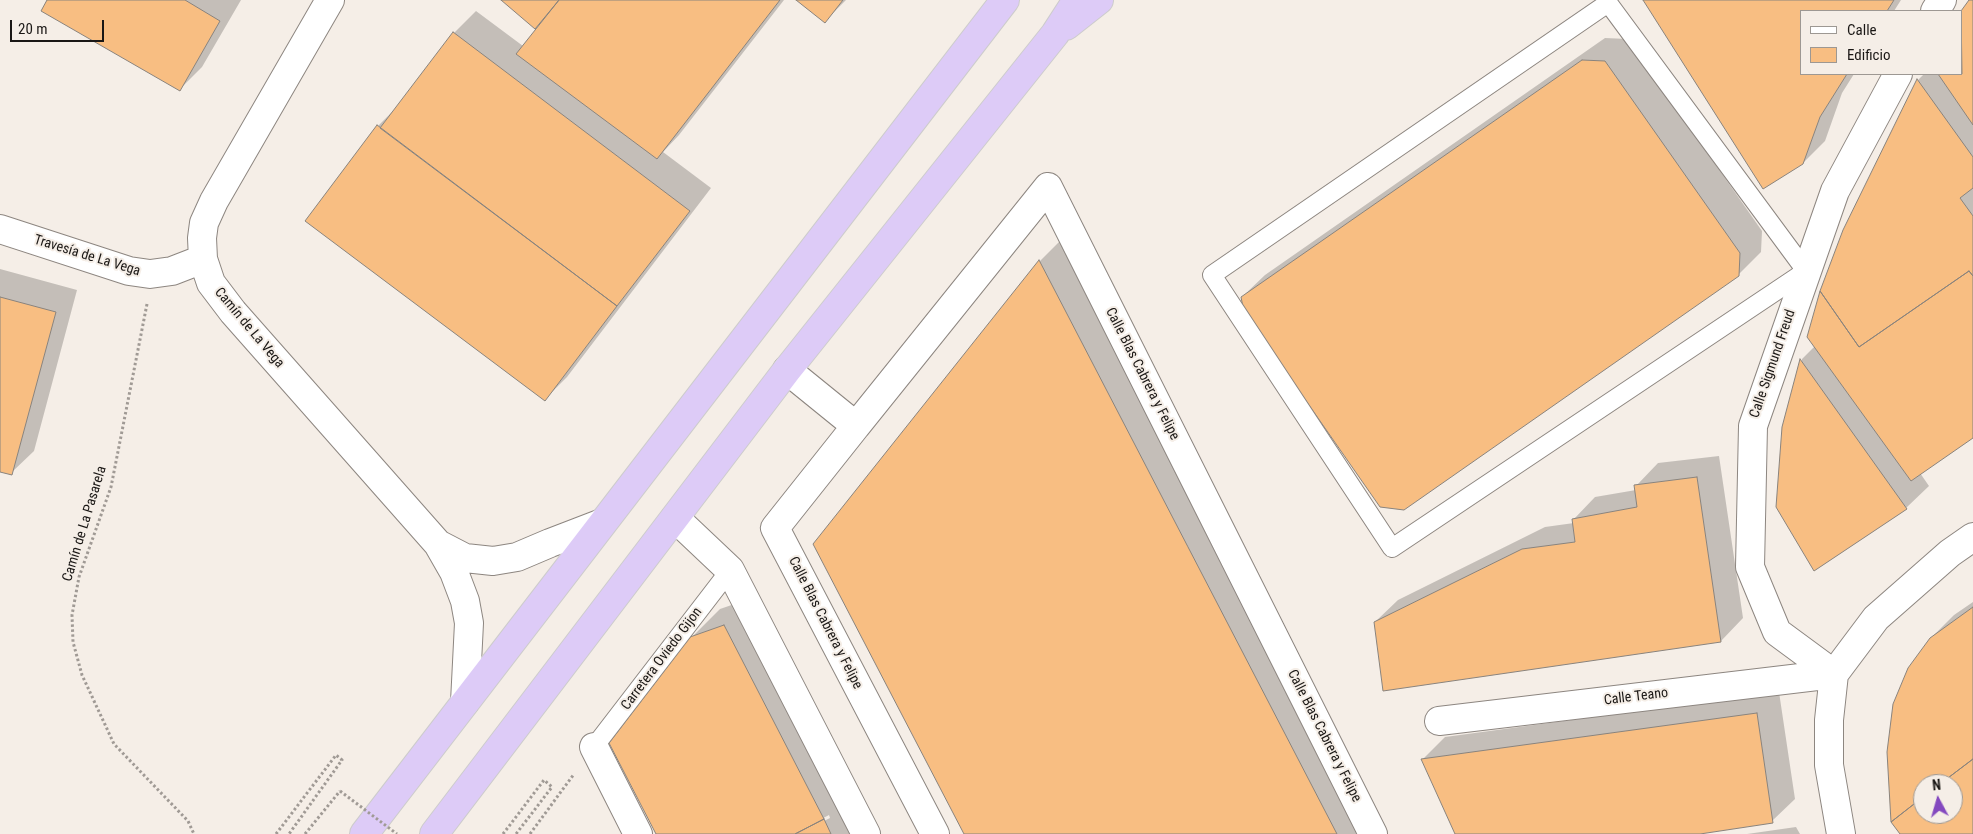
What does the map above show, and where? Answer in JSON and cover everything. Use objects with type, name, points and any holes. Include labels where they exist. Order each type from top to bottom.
[{"type":"highway","points":[[364,834],[1005,0]]},
{"type":"highway","points":[[434,834],[787,370],[1055,34],[1077,0]]},
{"type":"highway","points":[[1055,34],[1099,0]]},
{"type":"street","name":"Camín de La Vega","points":[[330,0],[214,201],[204,223],[202,260],[211,283],[233,312],[438,544],[454,572],[465,601],[469,623],[465,702]]},
{"type":"street","name":"Calle Sigmund Freud","points":[[1834,674],[1777,632],[1750,567],[1753,426],[1835,192],[1897,75]]},
{"type":"street","name":"Calle Blas Cabrera y Felipe","points":[[934,834],[775,528],[1048,187],[1373,834]]},
{"type":"street","name":"Travesía de La Vega","points":[[0,229],[129,271],[150,274],[172,271],[202,260]]},
{"type":"street","points":[[787,370],[856,426]]},
{"type":"street","points":[[674,518],[730,570],[866,834]]},
{"type":"street","name":"Camín de La Vega","points":[[438,544],[465,558],[493,561],[517,557],[602,524]]},
{"type":"street","points":[[1841,834],[1829,765],[1829,720],[1834,674],[1876,618],[1950,553],[1973,537]]},
{"type":"street","name":"Calle Teano","points":[[1439,721],[1834,674]]},
{"type":"street","points":[[597,752],[638,834]]},
{"type":"lane","points":[[1607,1],[1806,271],[1392,548],[1212,275],[1607,1]]},
{"type":"lane","name":"Carretera Oviedo Gijon","points":[[597,752],[730,570]]},
{"type":"path","name":"Camín de La Pasarela","points":[[150,274],[138,352],[111,487],[80,577],[72,615],[72,642],[82,675],[114,744],[188,821],[194,834]]},
{"type":"path","points":[[530,834],[582,764],[597,752]]},
{"type":"path","points":[[276,834],[336,755],[342,760],[289,834]]},
{"type":"path","points":[[503,834],[544,780],[552,787],[516,834]]},
{"type":"path","points":[[305,834],[340,791],[397,834]]},
{"type":"building","points":[[47,0],[185,0],[220,21],[180,91],[41,11]]},
{"type":"building","points":[[501,0],[559,0],[535,29]]},
{"type":"building","points":[[559,0],[780,0],[657,159],[516,54]]},
{"type":"building","points":[[796,0],[843,0],[825,23]]},
{"type":"building","points":[[1643,0],[1894,0],[1888,10],[1800,10],[1800,75],[1846,75],[1820,117],[1803,164],[1763,189]]},
{"type":"building","points":[[1969,0],[1973,0],[1973,125],[1939,75],[1963,75],[1962,10]]},
{"type":"building","points":[[453,32],[690,211],[617,306],[380,128]]},
{"type":"building","points":[[1582,60],[1605,61],[1740,253],[1739,276],[1404,510],[1380,507],[1244,312],[1241,297]]},
{"type":"building","points":[[1917,79],[1973,157],[1973,188],[1960,198],[1973,216],[1973,276],[1969,271],[1859,347],[1820,291],[1843,230]]},
{"type":"building","points":[[377,125],[617,306],[545,401],[305,221]]},
{"type":"building","points":[[1039,260],[1337,834],[964,834],[813,544]]},
{"type":"building","points":[[1969,271],[1973,276],[1973,438],[1911,481],[1807,337],[1820,291],[1859,347]]},
{"type":"building","points":[[0,297],[56,312],[12,475],[0,472]]},
{"type":"building","points":[[1800,359],[1907,509],[1814,571],[1776,507],[1782,427]]},
{"type":"building","points":[[1697,477],[1721,642],[1383,691],[1374,622],[1522,549],[1575,542],[1572,519],[1637,507],[1634,485]]},
{"type":"building","points":[[1973,607],[1973,759],[1953,774],[1913,774],[1913,805],[1891,822],[1887,752],[1893,704],[1908,668],[1930,638]]},
{"type":"building","points":[[724,625],[824,819],[795,834],[656,834],[609,743],[690,637]]},
{"type":"building","points":[[1757,713],[1773,823],[1700,834],[1455,834],[1421,759]]},
{"type":"building","points":[[1973,759],[1973,834],[1900,834],[1891,822],[1913,805],[1913,824],[1963,824],[1963,774],[1953,774]]},
{"type":"building","points":[[824,819],[831,834],[795,834]]}]
